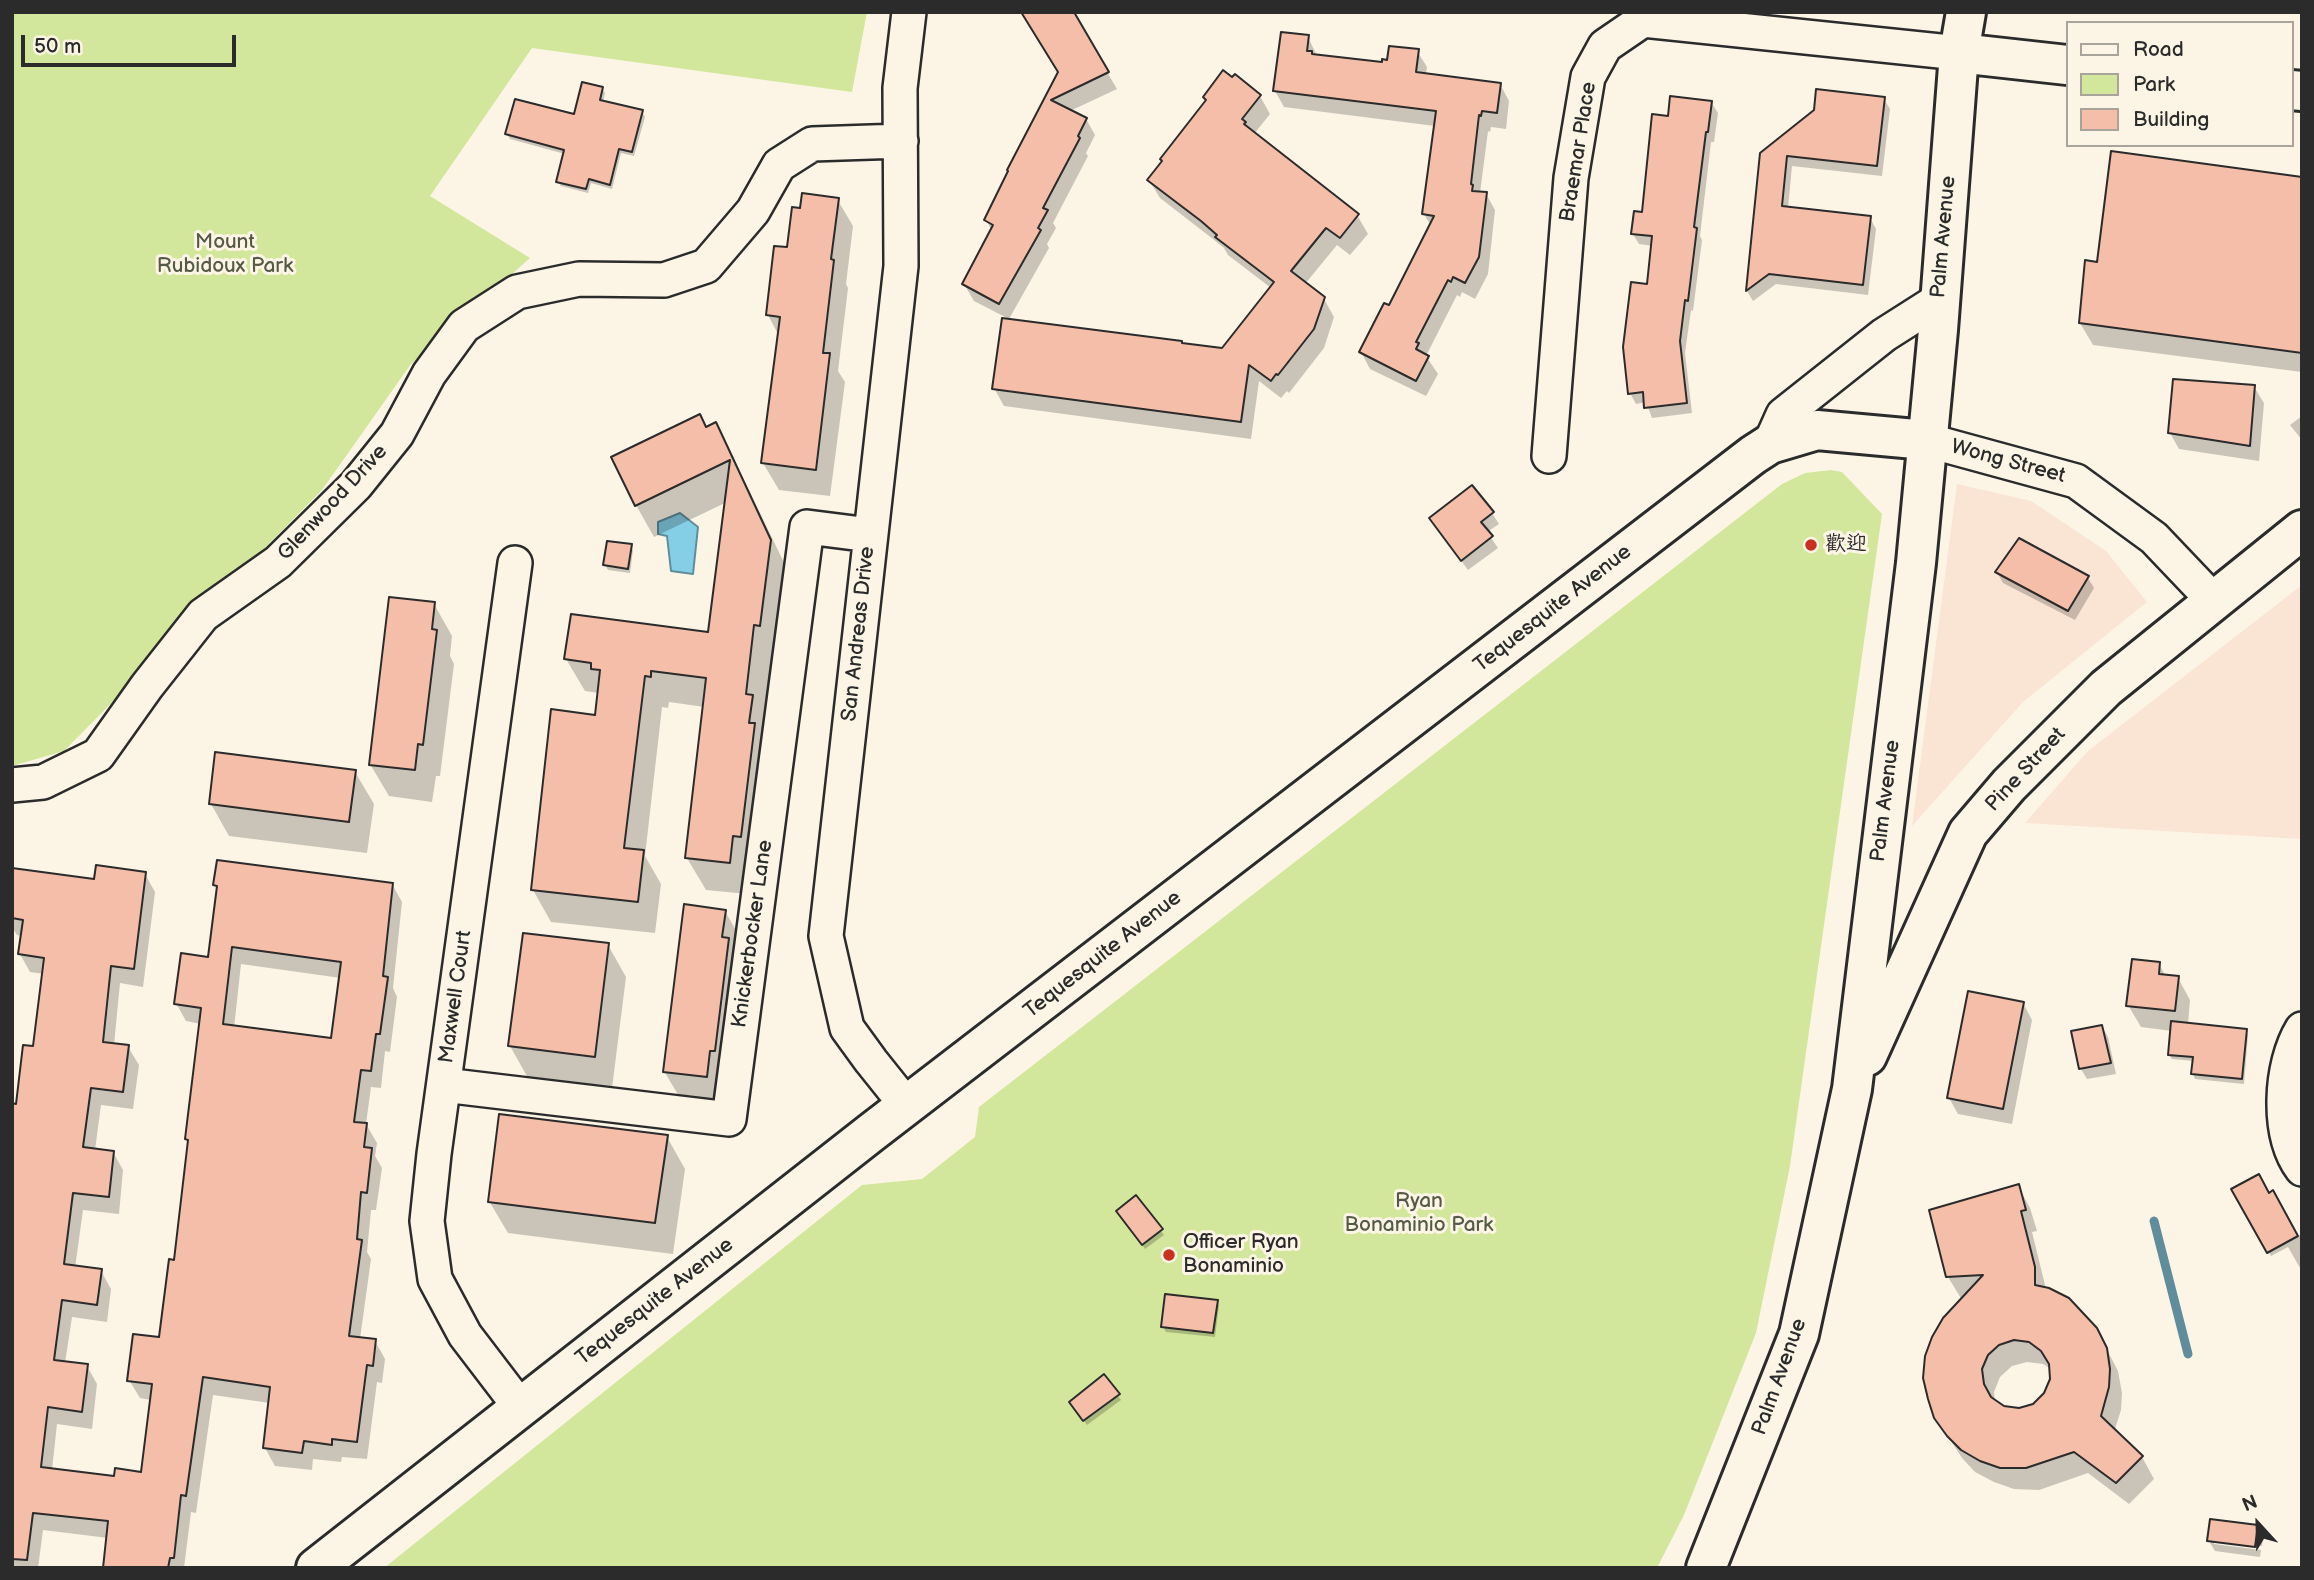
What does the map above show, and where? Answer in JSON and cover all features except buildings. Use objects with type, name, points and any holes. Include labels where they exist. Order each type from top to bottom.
[{"type":"street","points":[[901,141],[900,88],[909,12]]},
{"type":"street","name":"Palm Avenue","points":[[1706,1568],[1799,1334],[1852,1089],[1916,563],[1938,330],[1938,300],[1959,53],[1966,12]]},
{"type":"street","name":"Braemar Place","points":[[1549,456],[1571,178],[1588,77],[1605,46],[1643,20],[1959,53]]},
{"type":"street","points":[[1959,53],[2066,65]]},
{"type":"street","name":"San Andreas Drive","points":[[901,141],[901,266],[826,936],[847,1028],[906,1106]]},
{"type":"street","name":"Glenwood Drive","points":[[12,785],[43,782],[99,755],[147,686],[203,615],[278,562],[356,485],[397,434],[429,374],[464,326],[517,292],[579,279],[664,281],[706,266],[753,211],[779,165],[813,144],[901,141]]},
{"type":"street","points":[[1770,444],[1783,415],[1884,335],[1938,300]]},
{"type":"street","name":"Tequesquite Avenue","points":[[316,1568],[906,1106],[1770,444],[1817,430],[1926,440]]},
{"type":"street","name":"Wong Street","points":[[1926,440],[2076,481],[2154,538],[2213,600]]},
{"type":"street","name":"Knickerbocker Lane","points":[[444,1086],[729,1119],[807,527],[870,535]]},
{"type":"street","name":"Pine Street","points":[[1852,1089],[1968,833],[2010,785],[2106,688],[2302,530]]},
{"type":"street","name":"Maxwell Court","points":[[515,563],[427,1222],[435,1279],[465,1335],[520,1407]]},
{"type":"street","points":[[2302,1029],[2292,1045],[2284,1082],[2285,1121],[2296,1162],[2302,1170]]},
{"type":"shaded area","points":[[1957,484],[2031,501],[2106,551],[2147,602],[2023,702],[1912,826]]},
{"type":"shaded area","points":[[2302,585],[2302,839],[2025,823],[2088,751]]},
{"type":"green space","name":"Mount Rubidoux Park","points":[[12,12],[867,12],[852,92],[532,48],[430,196],[530,258],[411,364],[322,490],[64,751],[12,766]]},
{"type":"green space","name":"Ryan Bonaminio Park","points":[[1831,470],[1842,472],[1882,514],[1790,1166],[1756,1333],[1684,1515],[1657,1568],[384,1568],[862,1185],[922,1179],[975,1137],[979,1107],[1782,484],[1805,473]]},
{"type":"water","points":[[680,513],[698,527],[693,574],[671,571],[667,536],[658,534],[658,522]]},
{"type":"waterway","points":[[2154,1221],[2188,1354]]},
{"type":"place","name":"歡迎","points":[[1811,545]]},
{"type":"place","name":"Officer Ryan Bonaminio","points":[[1169,1255]]}]
